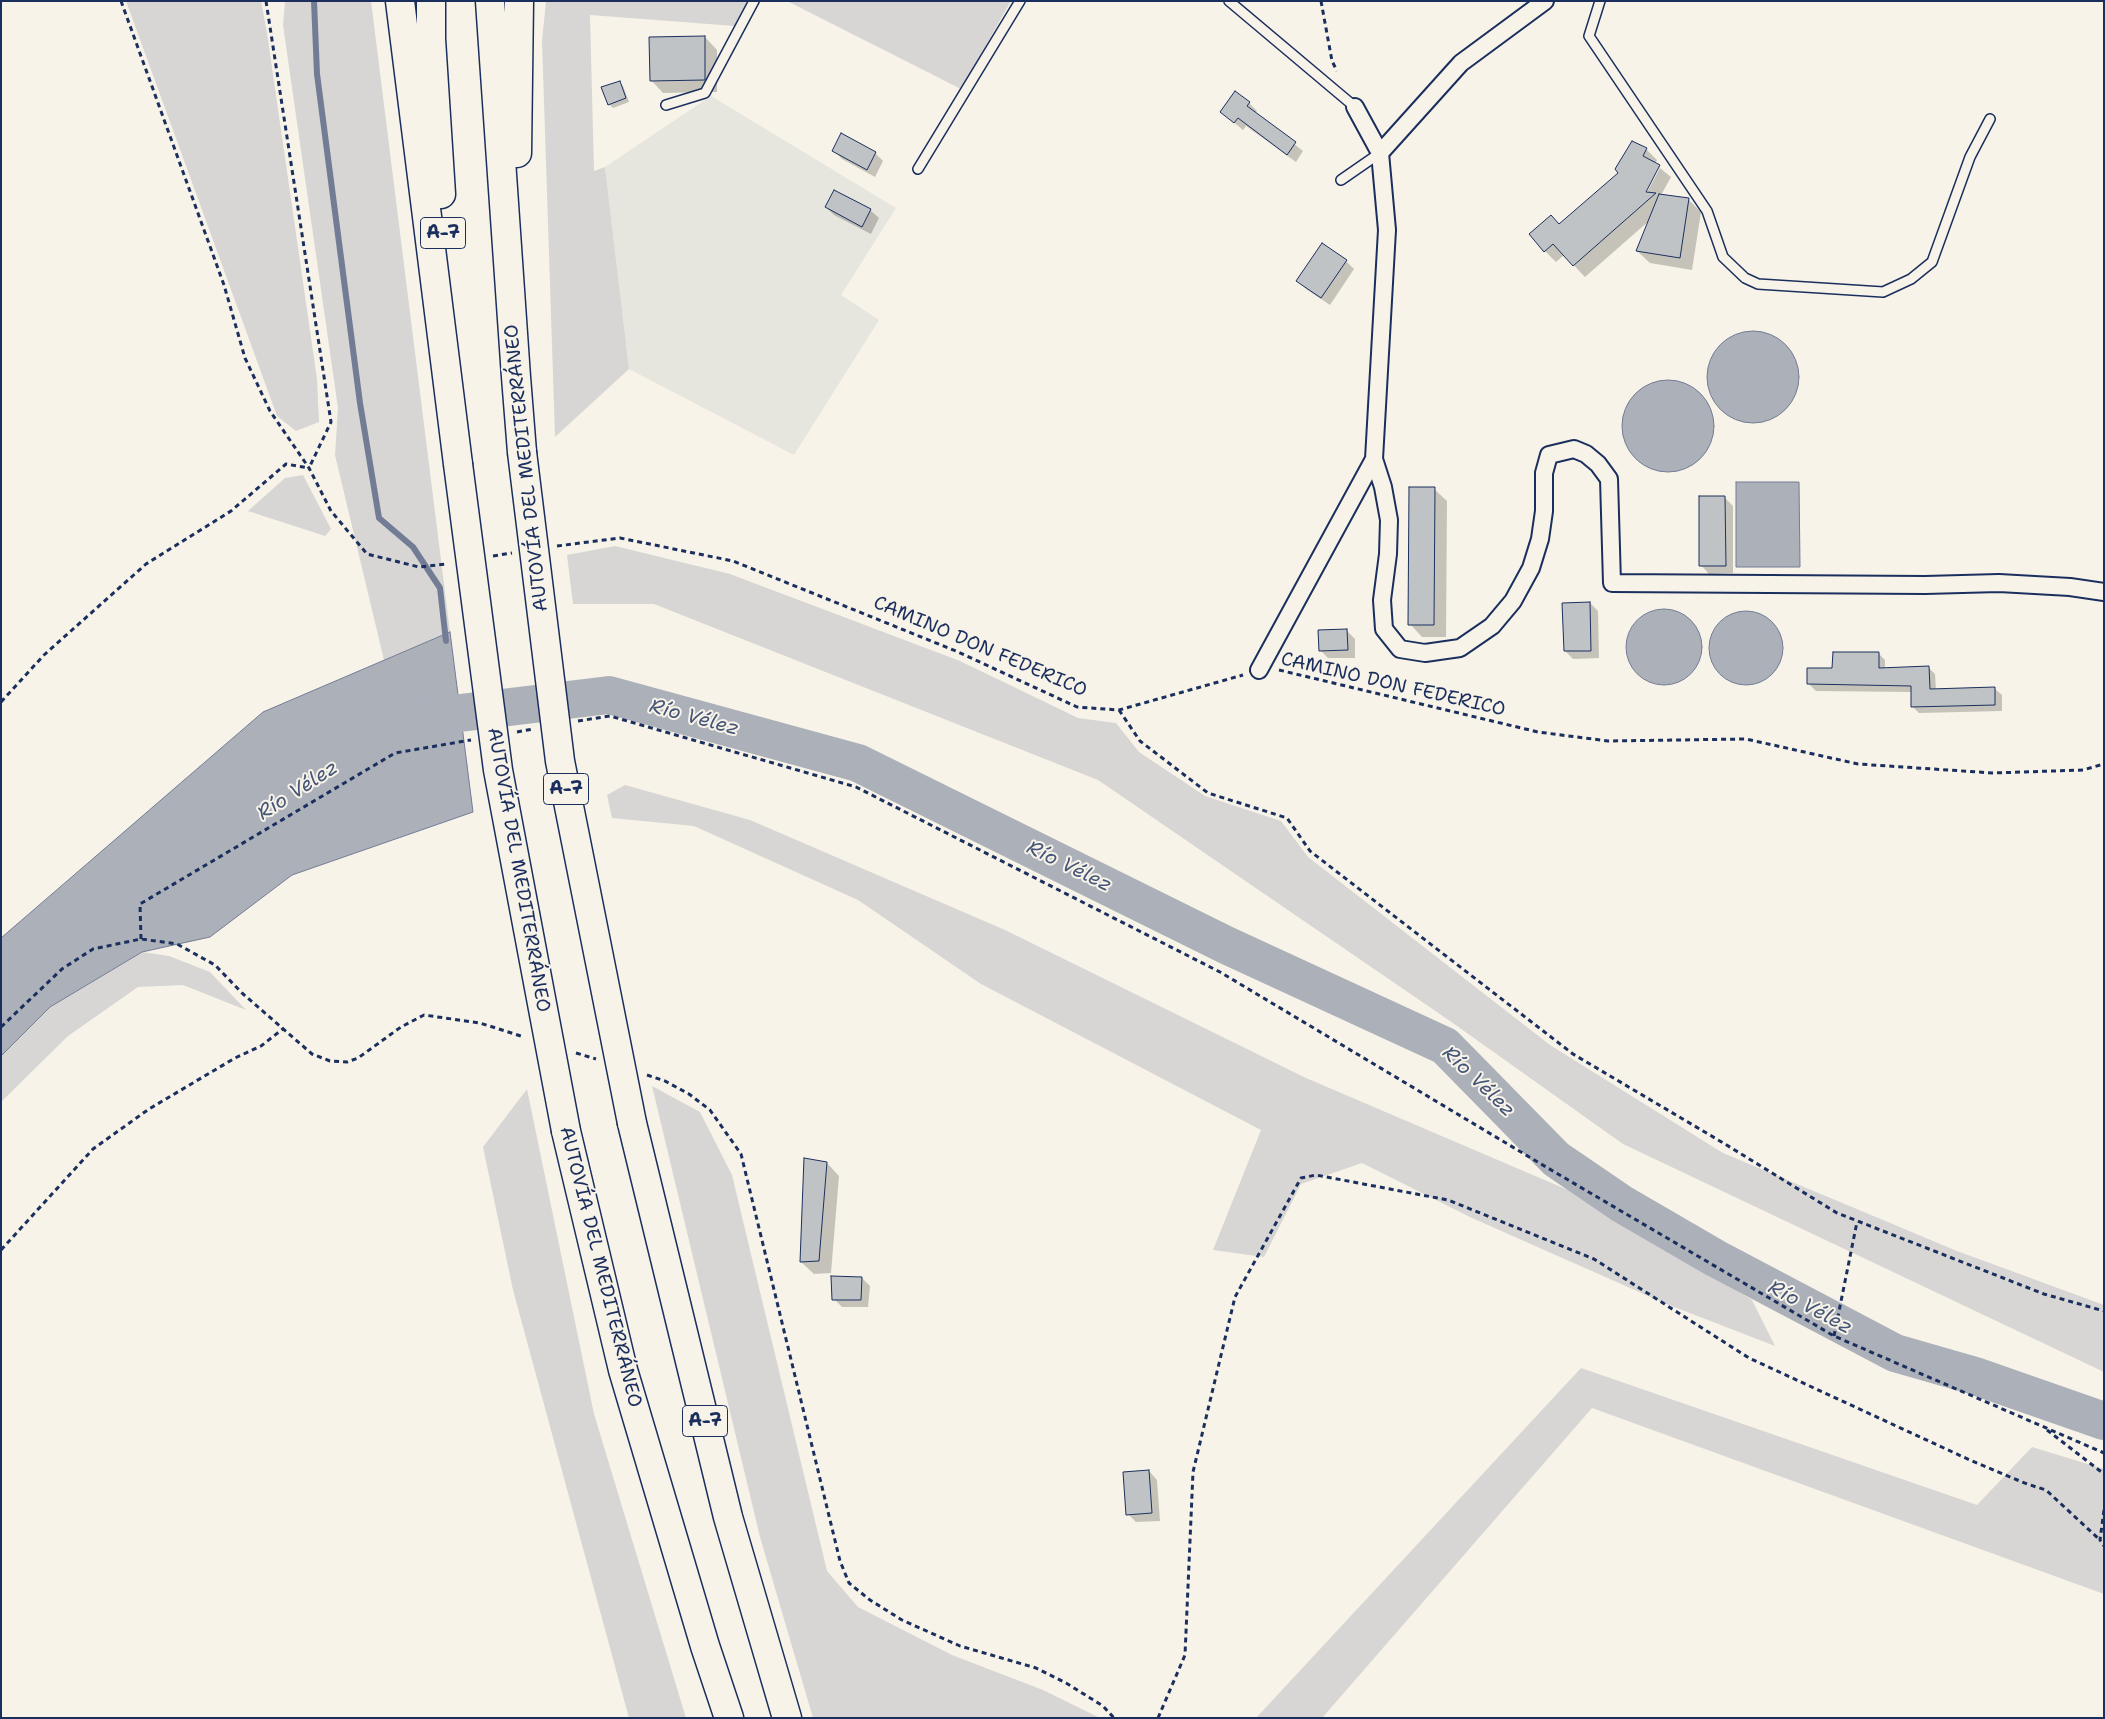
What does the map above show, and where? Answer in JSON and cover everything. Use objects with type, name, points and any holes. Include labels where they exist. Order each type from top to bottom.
[{"type":"highway","points":[[400,1],[458,464]]},
{"type":"highway","name":"AUTOVÍA DEL MEDITERRÁNEO","points":[[431,1],[431,38],[458,464],[498,770],[566,1131],[623,1370],[729,1718]]},
{"type":"highway","name":"AUTOVÍA DEL MEDITERRÁNEO","points":[[490,1],[522,452],[560,761],[632,1122],[728,1517],[787,1718]]},
{"type":"highway","points":[[516,377],[519,1]]},
{"type":"street","points":[[1380,152],[1461,63],[1545,1]]},
{"type":"street","points":[[1355,107],[1380,152],[1387,230],[1374,458],[1383,487],[1389,520],[1388,554],[1382,600],[1384,629],[1400,649],[1424,653],[1460,648],[1492,626],[1513,601],[1531,568],[1540,539],[1544,511],[1544,473],[1549,455],[1574,449],[1586,454],[1598,464],[1609,479],[1612,583],[1925,585],[1999,583],[2070,587],[2104,592]]},
{"type":"street","points":[[1259,670],[1374,458]]},
{"type":"lane","points":[[666,105],[705,92],[754,1]]},
{"type":"lane","points":[[918,168],[1020,1]]},
{"type":"lane","points":[[1229,1],[1355,107]]},
{"type":"lane","points":[[1600,1],[1590,36],[1707,211],[1722,257],[1745,278],[1758,284],[1883,292],[1911,280],[1932,262],[1970,157],[1990,119]]},
{"type":"lane","points":[[1341,180],[1380,152]]},
{"type":"path","points":[[121,1],[224,285],[245,358],[270,411],[310,468],[331,511],[367,554],[419,567],[449,564]]},
{"type":"path","points":[[266,1],[331,422],[310,468]]},
{"type":"path","points":[[1321,1],[1332,61],[1355,107]]},
{"type":"path","points":[[1,702],[44,655],[146,564],[231,511],[286,464],[310,468]]},
{"type":"path","name":"CAMINO DON FEDERICO","points":[[554,546],[620,538],[733,561],[956,651],[1077,707],[1119,710],[1259,670],[1278,670],[1538,732],[1608,741],[1746,739],[1858,764],[1993,773],[2083,770],[2104,764]]},
{"type":"path","points":[[487,558],[516,553]]},
{"type":"path","points":[[1119,710],[1140,741],[1208,793],[1288,818],[1310,851],[1573,1054],[1837,1213],[2044,1294],[2104,1312]]},
{"type":"path","points":[[571,722],[610,716],[856,787],[1220,972],[1834,1336],[2104,1453]]},
{"type":"path","points":[[512,733],[542,728]]},
{"type":"path","points":[[141,939],[140,904],[395,753],[473,739]]},
{"type":"path","points":[[1,1250],[93,1149],[149,1109],[227,1062],[261,1046],[284,1028]]},
{"type":"path","points":[[1158,1718],[1185,1655],[1193,1472],[1235,1297],[1301,1178],[1316,1175],[1448,1200],[1594,1259],[1749,1358],[1972,1461],[2046,1490],[2100,1540],[2104,1546]]},
{"type":"path","points":[[1834,1336],[1857,1221]]},
{"type":"path","points":[[2044,1427],[2104,1474]]},
{"type":"path","points":[[2100,1540],[2104,1510]]},
{"type":"shaded area","points":[[126,1],[261,1],[317,379],[319,422],[296,431],[277,416]]},
{"type":"shaded area","points":[[285,1],[371,1],[450,632],[384,660],[335,455],[338,408],[283,25]]},
{"type":"shaded area","points":[[546,1],[762,1],[735,26],[590,15],[594,171],[605,167],[629,369],[555,437],[542,41]]},
{"type":"shaded area","points":[[787,1],[1011,1],[961,89]]},
{"type":"shaded area","points":[[711,96],[896,208],[841,295],[879,320],[794,455],[629,369],[605,167]]},
{"type":"shaded area","points":[[303,475],[331,529],[325,536],[248,511],[285,478]]},
{"type":"shaded area","points":[[615,546],[730,574],[960,661],[1078,718],[1116,723],[1139,752],[1205,796],[1281,821],[1308,857],[1550,1045],[1723,1153],[1957,1251],[2104,1305],[2104,1372],[1623,1144],[1450,1021],[1098,780],[654,604],[573,604],[567,555]]},
{"type":"shaded area","points":[[625,785],[750,820],[1005,930],[1306,1078],[1589,1199],[1752,1300],[1775,1346],[1664,1303],[1472,1218],[1362,1163],[1301,1184],[1264,1257],[1213,1250],[1261,1130],[981,984],[858,900],[694,826],[612,818],[607,795]]},
{"type":"shaded area","points":[[142,952],[169,956],[210,972],[246,1010],[183,985],[138,987],[68,1036],[1,1102],[1,1056],[50,1007]]},
{"type":"shaded area","points":[[652,1086],[700,1112],[732,1175],[827,1571],[858,1607],[952,1655],[1043,1690],[1100,1718],[813,1718],[760,1537]]},
{"type":"shaded area","points":[[527,1089],[594,1414],[686,1718],[629,1718],[513,1290],[483,1147]]},
{"type":"shaded area","points":[[1581,1368],[1977,1505],[2032,1447],[2104,1469],[2104,1594],[1592,1408],[1322,1718],[1256,1718]]},
{"type":"water","points":[[1753,331],[1762,332],[1779,339],[1791,351],[1798,368],[1798,386],[1791,403],[1779,415],[1762,422],[1753,423],[1744,422],[1727,415],[1715,403],[1708,386],[1707,377],[1708,368],[1715,351],[1727,339],[1744,332]]},
{"type":"water","points":[[1668,380],[1677,381],[1694,388],[1706,400],[1713,417],[1713,435],[1706,452],[1694,464],[1677,471],[1668,472],[1659,471],[1642,464],[1630,452],[1623,435],[1622,426],[1623,417],[1630,400],[1642,388],[1659,381]]},
{"type":"water","points":[[1736,482],[1799,482],[1800,567],[1736,567]]},
{"type":"water","points":[[1664,609],[1678,612],[1691,620],[1699,633],[1702,647],[1699,661],[1691,674],[1678,682],[1664,685],[1650,682],[1637,674],[1629,661],[1626,647],[1629,633],[1637,620],[1650,612]]},
{"type":"water","points":[[1739,611],[1753,611],[1767,617],[1777,627],[1783,641],[1783,655],[1777,669],[1767,679],[1753,685],[1739,685],[1725,679],[1715,669],[1709,655],[1709,641],[1715,627],[1725,617]]},
{"type":"water","points":[[450,632],[473,812],[292,875],[210,937],[142,952],[50,1007],[1,1056],[1,938],[263,712]]},
{"type":"building","points":[[705,36],[705,80],[650,81],[649,37]]},
{"type":"building","points":[[620,81],[626,98],[608,105],[601,87]]},
{"type":"building","points":[[1235,91],[1250,102],[1247,106],[1296,142],[1287,155],[1238,118],[1234,123],[1220,112]]},
{"type":"building","points":[[841,133],[876,152],[867,170],[832,151]]},
{"type":"building","points":[[1632,141],[1647,148],[1643,156],[1660,165],[1646,192],[1656,193],[1573,266],[1553,244],[1544,252],[1529,234],[1551,215],[1559,224],[1618,173],[1615,169]]},
{"type":"building","points":[[834,190],[871,209],[862,227],[825,207]]},
{"type":"building","points":[[1659,194],[1689,198],[1680,258],[1636,251]]},
{"type":"building","points":[[1322,243],[1347,260],[1321,298],[1296,281]]},
{"type":"building","points":[[1409,487],[1435,487],[1434,625],[1408,625]]},
{"type":"building","points":[[1699,496],[1725,496],[1726,566],[1699,566]]},
{"type":"building","points":[[1590,602],[1591,651],[1564,651],[1562,603]]},
{"type":"building","points":[[1347,629],[1348,650],[1319,651],[1318,630]]},
{"type":"building","points":[[1833,652],[1879,652],[1879,668],[1929,666],[1930,689],[1995,687],[1995,705],[1911,707],[1911,686],[1807,684],[1807,668],[1832,668]]},
{"type":"building","points":[[804,1158],[827,1162],[819,1261],[800,1262]]},
{"type":"building","points":[[831,1276],[862,1277],[861,1300],[832,1300]]},
{"type":"building","points":[[1149,1470],[1152,1513],[1126,1515],[1123,1472]]},
{"type":"waterway","points":[[314,1],[317,74],[360,403],[379,518],[413,547],[440,588],[446,641]]},
{"type":"waterway","name":"Río Vélez","points":[[411,726],[452,714],[609,695],[858,763],[1226,945],[1445,1046],[1556,1159],[1622,1204],[1715,1258],[1895,1353],[1975,1376],[2104,1421]]}]
